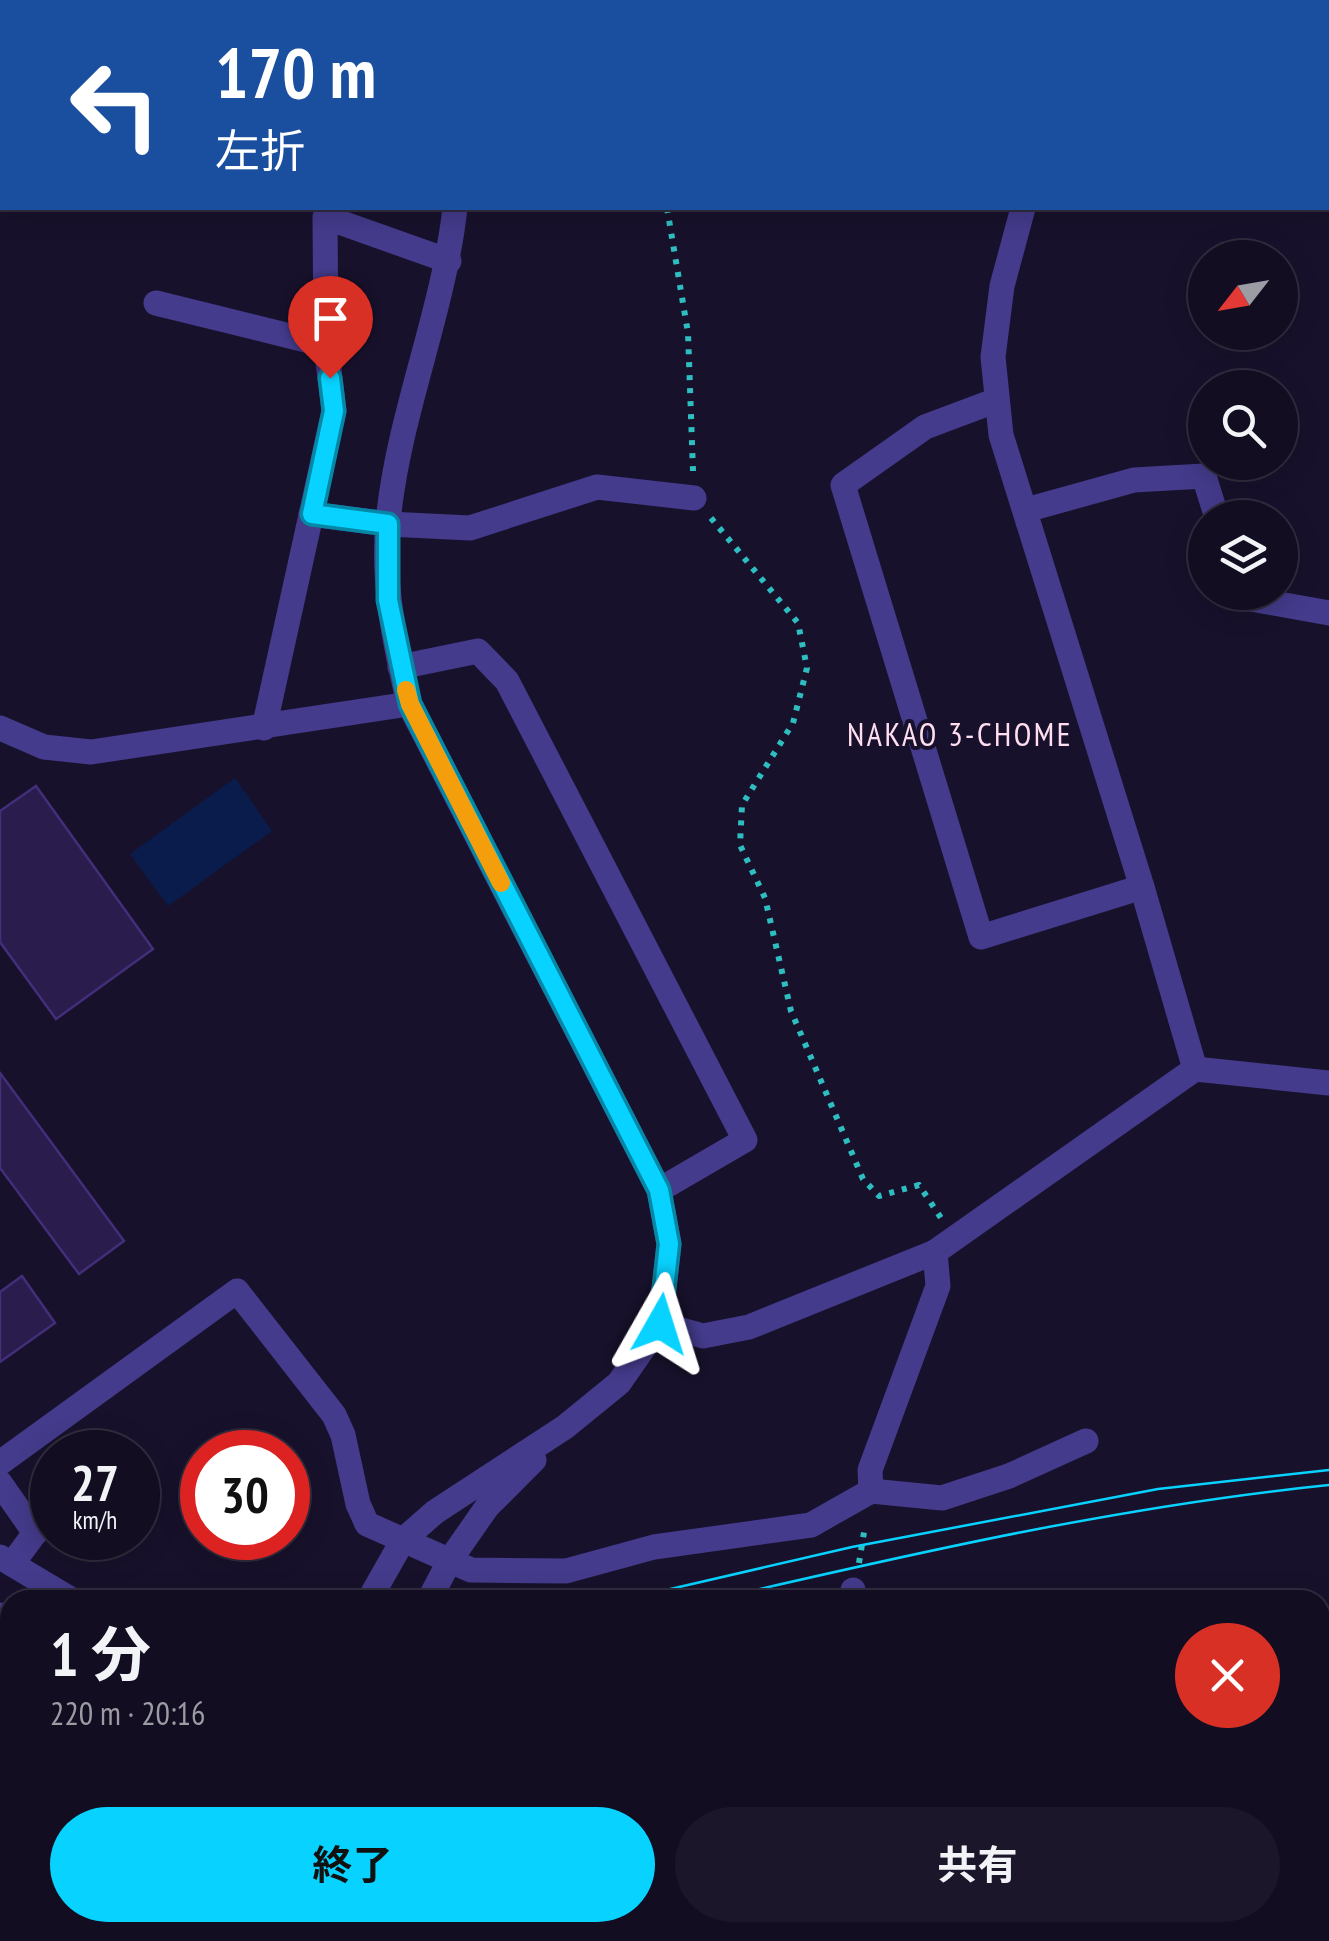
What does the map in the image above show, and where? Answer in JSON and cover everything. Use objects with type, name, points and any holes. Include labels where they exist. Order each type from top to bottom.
[{"type":"street","points":[[375,1590],[403,1540],[436,1512],[565,1427],[620,1383],[660,1324],[669,1244],[659,1190],[410,704],[400,667],[388,600],[388,524],[398,456],[449,261],[455,210]]},
{"type":"street","points":[[1022,210],[1002,286],[992,358],[1001,434],[1196,1069]]},
{"type":"street","points":[[264,728],[334,411],[326,344],[325,217],[449,261]]},
{"type":"street","points":[[156,303],[326,344]]},
{"type":"street","points":[[997,400],[925,427],[842,485],[981,936],[1142,887]]},
{"type":"street","points":[[1026,510],[1134,480],[1204,476],[1211,500]]},
{"type":"street","points":[[312,514],[388,524],[470,528],[597,487],[694,498]]},
{"type":"street","points":[[1298,607],[1329,613]]},
{"type":"street","points":[[400,667],[478,651],[507,681],[744,1140],[659,1190]]},
{"type":"street","points":[[0,728],[44,747],[90,752],[410,704]]},
{"type":"street","points":[[660,1324],[703,1336],[750,1327],[935,1252],[1196,1069],[1329,1083]]},
{"type":"street","points":[[871,1491],[870,1470],[938,1286],[935,1252]]},
{"type":"street","points":[[0,1463],[238,1291],[334,1415],[367,1524],[470,1570],[566,1571],[654,1547],[811,1525],[871,1491],[942,1498],[1009,1476],[1086,1441]]},
{"type":"street","points":[[434,1590],[486,1507],[565,1427]]},
{"type":"street","points":[[0,1483],[30,1513]]},
{"type":"street","points":[[30,1539],[6,1560],[56,1590]]},
{"type":"path","points":[[666,210],[688,333],[694,498],[798,623],[807,668],[793,723],[742,806],[740,845],[765,898],[791,1011],[863,1178],[879,1196],[919,1185],[944,1224],[935,1252]]},
{"type":"path","points":[[853,1590],[871,1491]]},
{"type":"water","points":[[235,778],[272,831],[168,906],[130,854]]},
{"type":"building","points":[[36,786],[153,949],[56,1019],[0,942],[0,811]]},
{"type":"building","points":[[0,1073],[124,1241],[79,1274],[0,1168]]},
{"type":"building","points":[[22,1276],[55,1323],[0,1362],[0,1292]]},
{"type":"tram line","points":[[666,1590],[852,1547],[1158,1489],[1329,1470]]},
{"type":"tram line","points":[[756,1590],[1096,1518],[1329,1485]]},
{"type":"slow traffic","points":[[406,690],[501,883]]},
{"type":"district","name":"NAKAO 3-CHOME","points":[[960,734]]},
{"type":"route","points":[[330,378],[334,411],[312,514],[388,524],[388,600],[410,704],[659,1190],[669,1244],[660,1324]]}]
